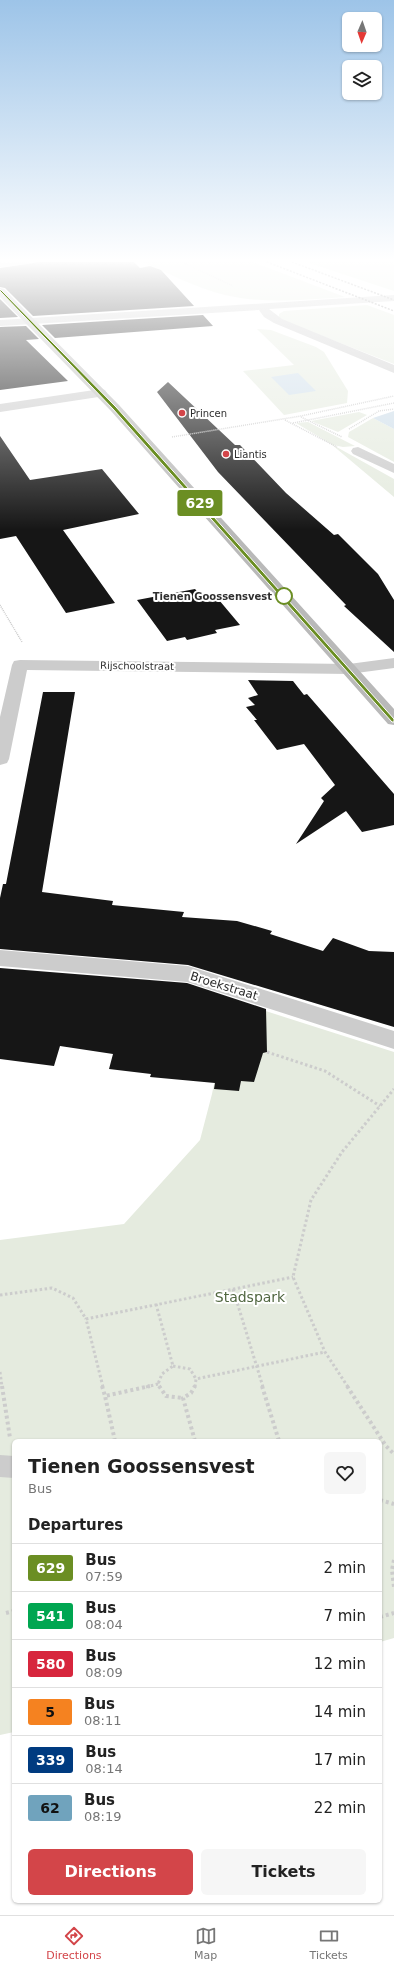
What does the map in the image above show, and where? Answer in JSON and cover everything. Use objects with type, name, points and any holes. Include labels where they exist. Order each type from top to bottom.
[{"type":"street","points":[[59,351],[101,393],[394,720]]},
{"type":"street","points":[[351,351],[394,369]]},
{"type":"street","points":[[0,408],[101,393]]},
{"type":"street","points":[[358,451],[394,470]]},
{"type":"street","name":"Rijschoolstraat","points":[[0,759],[20,665],[349,669],[394,663]]},
{"type":"street","name":"Broekstraat","points":[[0,958],[188,974],[394,1040]]},
{"type":"lane","points":[[0,1466],[12,1467]]},
{"type":"path","points":[[144,442],[301,416],[394,396]]},
{"type":"path","points":[[292,423],[394,403]]},
{"type":"path","points":[[373,408],[379,411]]},
{"type":"path","points":[[338,435],[379,411],[394,409]]},
{"type":"path","points":[[284,419],[340,449],[358,451],[357,445],[301,416]]},
{"type":"path","points":[[0,605],[36,665]]},
{"type":"path","points":[[267,1052],[325,1071],[380,1106]]},
{"type":"path","points":[[381,1439],[325,1352],[293,1277],[311,1200],[342,1152],[394,1091]]},
{"type":"path","points":[[86,1319],[293,1277]]},
{"type":"path","points":[[0,1295],[52,1288],[73,1298],[86,1319],[115,1439]]},
{"type":"path","points":[[233,1290],[278,1439]]},
{"type":"path","points":[[156,1304],[173,1366]]},
{"type":"path","points":[[196,1378],[256,1368],[325,1352]]},
{"type":"path","points":[[173,1366],[190,1369],[196,1378],[195,1388],[191,1394],[183,1398],[166,1396],[158,1384],[162,1374],[173,1366]]},
{"type":"path","points":[[0,1372],[10,1441]]},
{"type":"path","points":[[105,1396],[158,1384]]},
{"type":"path","points":[[183,1398],[194,1439]]},
{"type":"path","points":[[382,1440],[394,1454]]},
{"type":"path","points":[[382,1501],[394,1504]]},
{"type":"path","points":[[394,1560],[394,1587]]},
{"type":"path","points":[[6,1613],[12,1612]]},
{"type":"path","points":[[382,1616],[394,1613]]},
{"type":"green space","points":[[280,351],[324,352],[348,391],[347,403],[284,415],[243,371],[294,365]]},
{"type":"green space","points":[[362,351],[394,351],[394,364]]},
{"type":"green space","points":[[359,412],[367,415],[338,432],[311,421]]},
{"type":"green space","points":[[373,418],[394,429],[394,462],[348,437],[349,432]]},
{"type":"green space","points":[[308,422],[355,446],[343,447],[333,445],[394,479],[394,497],[331,444],[296,423]]},
{"type":"green space","name":"Stadspark","points":[[231,1000],[394,1052],[394,1638],[382,1641],[382,1439],[12,1439],[12,1732],[0,1735],[0,1240],[124,1224],[200,1140],[212,1094]]},
{"type":"water","points":[[298,373],[316,391],[289,395],[271,377]]},
{"type":"water","points":[[394,411],[394,429],[373,418]]},
{"type":"building","points":[[0,351],[38,351],[68,381],[0,390]]},
{"type":"building","points":[[168,382],[235,445],[240,445],[286,493],[334,535],[338,534],[378,574],[394,600],[394,652],[344,606],[346,605],[218,472],[157,392]]},
{"type":"building","points":[[0,436],[30,480],[102,469],[139,514],[63,530],[115,603],[66,613],[16,536],[0,539]]},
{"type":"building","points":[[195,589],[207,602],[219,600],[240,625],[215,630],[217,633],[187,640],[185,637],[167,641],[137,600]]},
{"type":"building","points":[[248,680],[293,681],[304,695],[307,694],[394,794],[394,825],[362,832],[346,811],[296,844],[324,801],[321,798],[335,785],[304,744],[277,750],[254,720],[257,720],[246,707],[255,705],[248,698],[258,695]]},
{"type":"building","points":[[43,692],[75,692],[42,892],[113,901],[112,905],[184,912],[182,917],[237,921],[272,931],[270,934],[323,951],[333,938],[369,951],[394,952],[394,1027],[188,965],[0,949],[0,898],[3,884],[6,884]]},
{"type":"building","points":[[0,968],[187,983],[266,1009],[267,1052],[263,1053],[254,1082],[241,1081],[239,1091],[214,1089],[215,1083],[150,1077],[151,1074],[109,1069],[113,1054],[60,1046],[54,1066],[0,1059]]},
{"type":"bus line","name":"629","points":[[60,351],[91,382],[324,640],[394,720]]},
{"type":"place","name":"Princen","points":[[182,413]]},
{"type":"place","name":"Liantis","points":[[226,454]]},
{"type":"place","name":"Tienen Goossensvest","points":[[284,596]]}]
